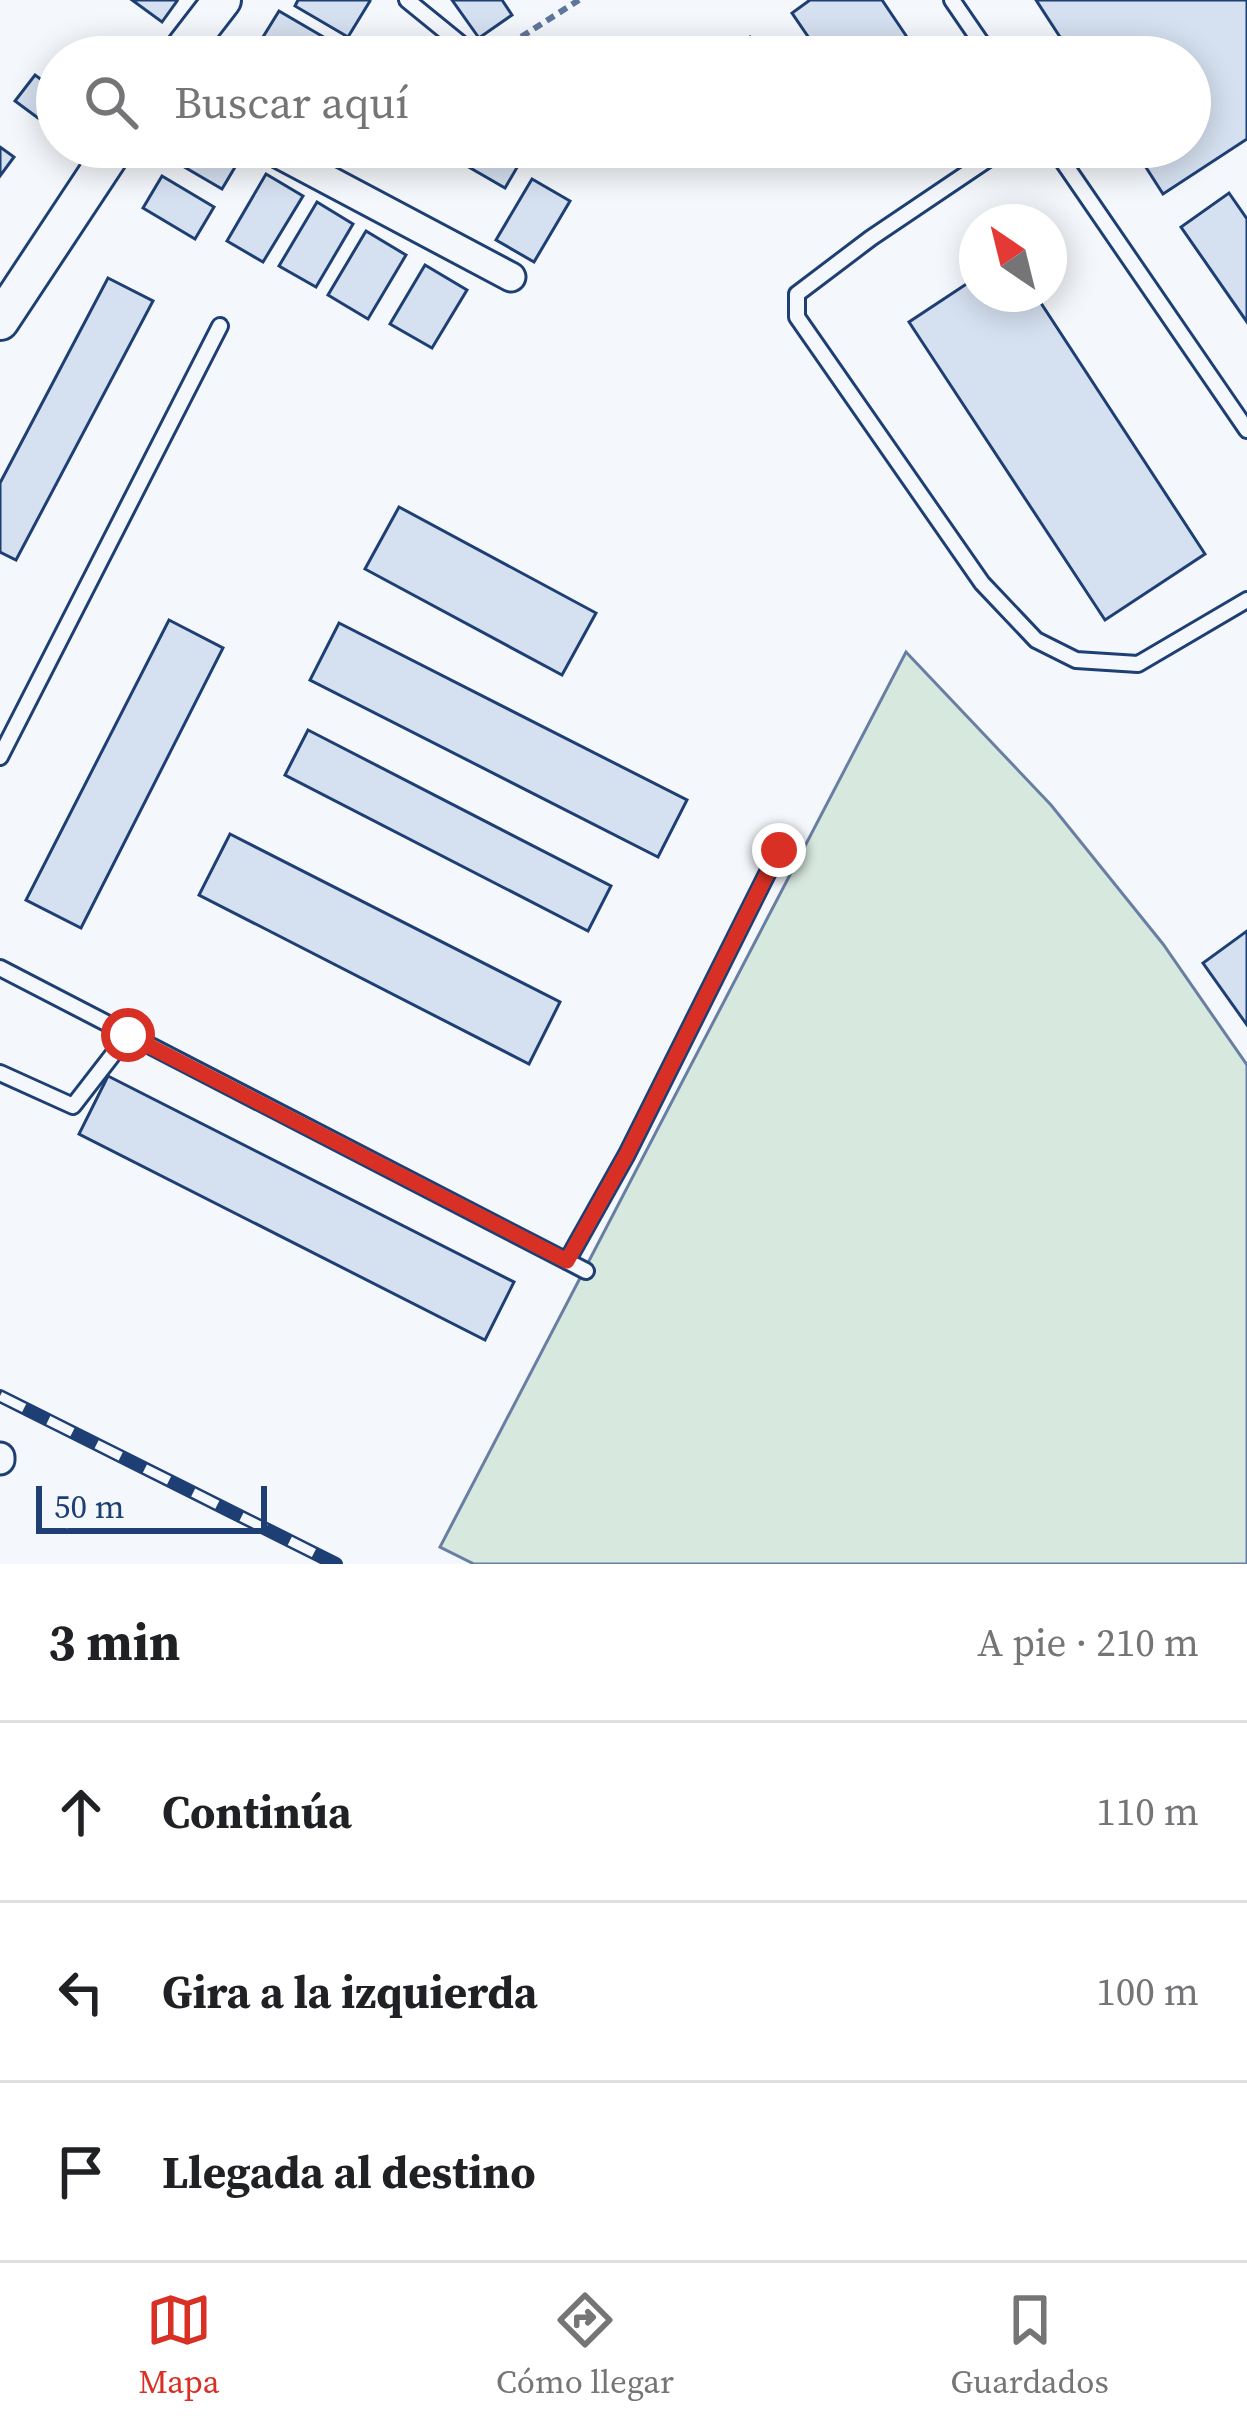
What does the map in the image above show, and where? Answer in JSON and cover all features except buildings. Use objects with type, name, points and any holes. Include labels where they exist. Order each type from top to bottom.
[{"type":"street","points":[[194,36],[222,0]]},
{"type":"street","points":[[0,321],[101,168]]},
{"type":"street","points":[[306,168],[511,277]]},
{"type":"lane","points":[[407,0],[451,36]]},
{"type":"lane","points":[[952,0],[977,36]]},
{"type":"lane","points":[[975,168],[797,294],[797,317],[982,583],[1036,640],[1076,660],[1138,664],[1247,600]]},
{"type":"lane","points":[[1067,168],[1247,430]]},
{"type":"lane","points":[[0,757],[220,326]]},
{"type":"lane","points":[[567,1261],[627,1154],[779,850]]},
{"type":"lane","points":[[0,968],[586,1271]]},
{"type":"lane","points":[[0,1073],[73,1106],[128,1035]]},
{"type":"path","points":[[522,36],[579,0]]},
{"type":"shaded area","points":[[906,652],[1051,805],[1163,944],[1247,1065],[1247,1564],[474,1564],[440,1547]]},
{"type":"railway","points":[[0,1396],[336,1564]]},
{"type":"route","points":[[128,1035],[567,1261],[627,1154],[779,850]]}]
